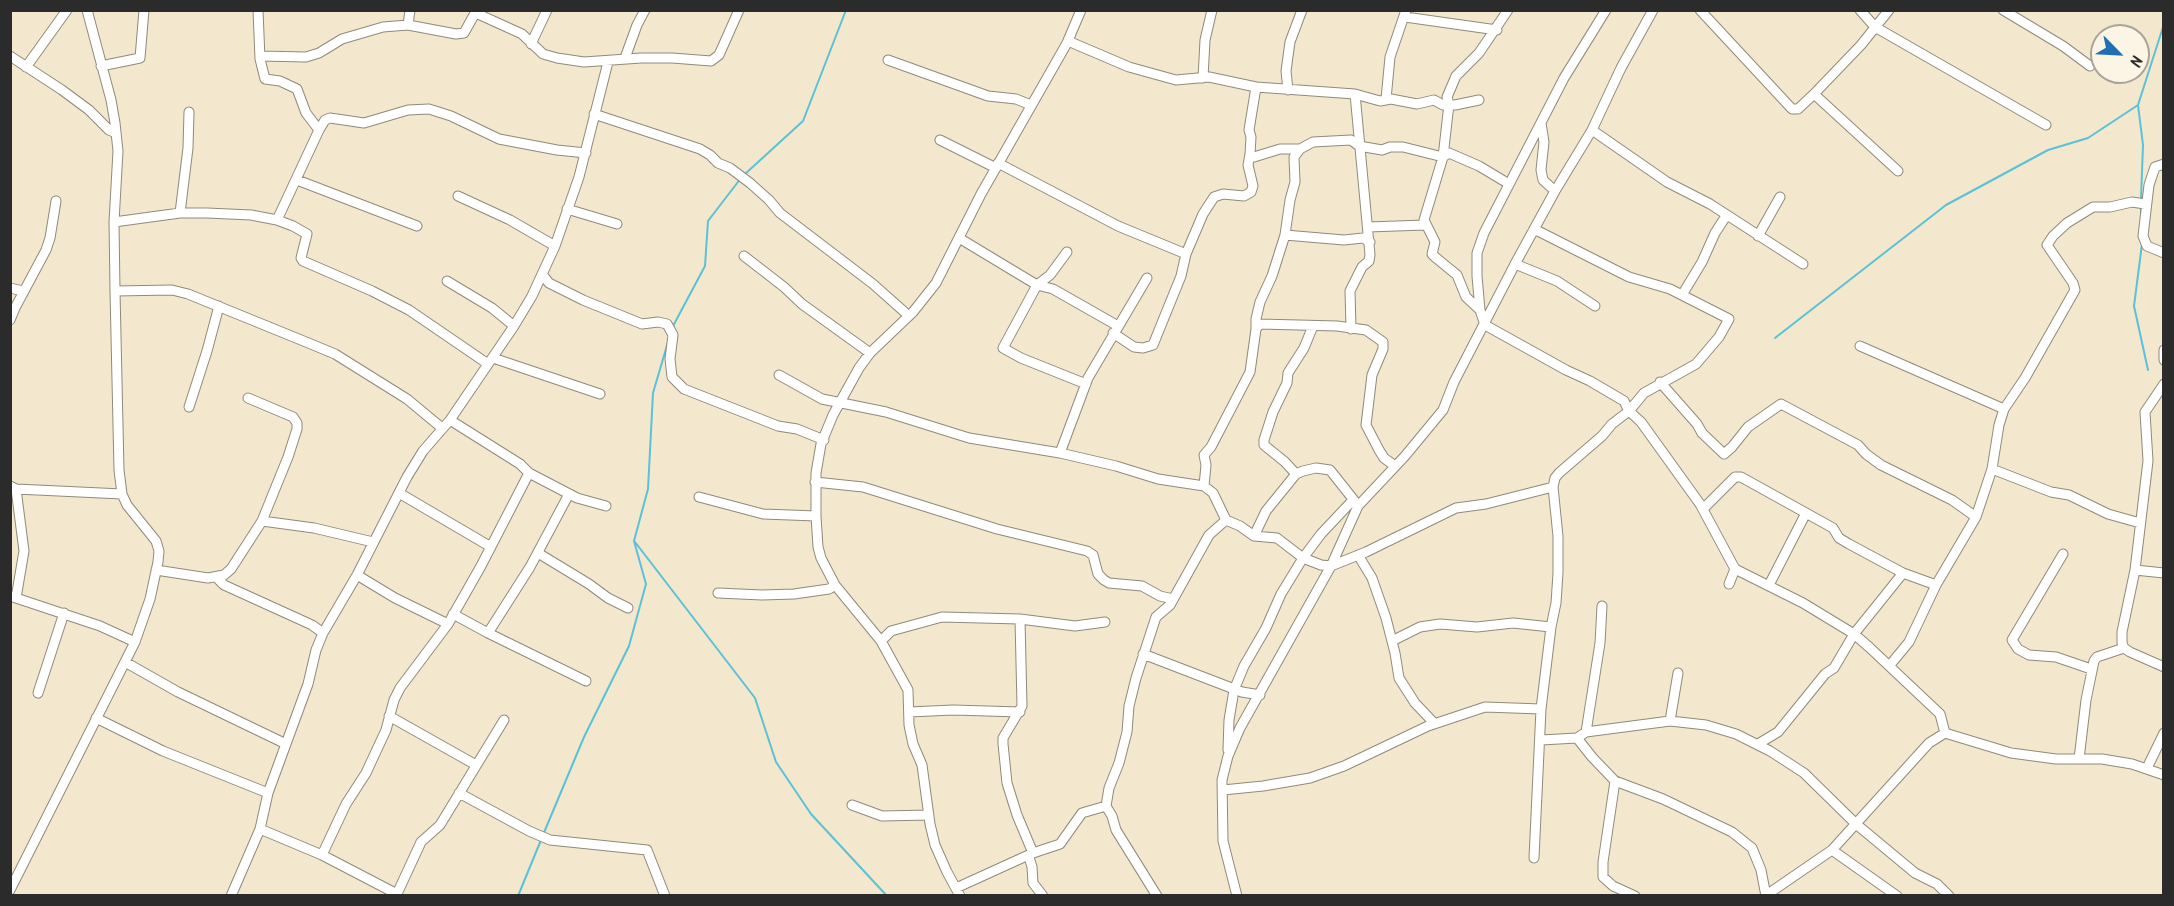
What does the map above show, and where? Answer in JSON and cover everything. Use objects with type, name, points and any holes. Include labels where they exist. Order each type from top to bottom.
[{"type":"street","points":[[26,67],[67,10]]},
{"type":"street","points":[[10,890],[14,874],[135,642],[150,599],[159,551],[156,541],[127,505],[122,494],[119,470],[115,291],[116,133],[111,100],[87,10]]},
{"type":"street","points":[[101,66],[140,57],[144,10]]},
{"type":"street","points":[[258,10],[260,56],[265,79],[280,81],[297,89],[306,113],[319,130]]},
{"type":"street","points":[[408,25],[410,10]]},
{"type":"street","points":[[531,44],[547,10]]},
{"type":"street","points":[[625,58],[645,10]]},
{"type":"street","points":[[260,56],[306,57],[342,39],[383,27],[408,25],[456,34],[464,33],[474,15],[478,14],[522,34],[543,54],[557,58],[584,62],[608,62],[625,58],[711,61],[719,55],[739,10]]},
{"type":"street","points":[[1081,10],[1068,41],[997,165],[936,283],[909,316],[870,353],[859,368],[833,415],[821,444],[815,482],[818,547],[835,585],[881,641],[908,690],[913,744],[922,765],[928,815],[935,845],[958,892],[1031,855],[1060,844],[1083,813],[1106,806],[1109,799],[1109,788],[1119,763],[1127,732],[1130,706],[1143,654],[1156,617],[1170,605],[1209,535],[1226,520]]},
{"type":"street","points":[[1203,78],[1205,40],[1212,10]]},
{"type":"street","points":[[1288,90],[1286,71],[1290,42],[1302,10]]},
{"type":"street","points":[[1480,310],[1466,297],[1457,275],[1432,254],[1435,242],[1425,225],[1424,217],[1443,157],[1449,104],[1447,97],[1456,76],[1479,53],[1497,30],[1508,10]]},
{"type":"street","points":[[1606,10],[1564,78],[1509,184],[1477,253],[1480,310],[1485,325],[1624,401],[1629,411],[1641,422],[1703,509],[1735,569],[1803,603],[1854,634],[1890,665],[1940,714],[1945,733]]},
{"type":"street","points":[[1228,756],[1229,720],[1234,690],[1281,594],[1303,558],[1336,516],[1355,503],[1395,466],[1437,418],[1533,230],[1592,130],[1621,68],[1653,10]]},
{"type":"street","points":[[1700,10],[1792,109],[1798,109],[1814,94],[1861,45],[1889,10]]},
{"type":"street","points":[[1860,10],[1875,27],[2046,125]]},
{"type":"street","points":[[2003,10],[2063,46],[2090,66]]},
{"type":"street","points":[[1386,99],[1390,57],[1405,14],[1497,30]]},
{"type":"street","points":[[1068,41],[1129,67],[1176,80],[1209,77],[1256,87],[1355,94],[1374,101],[1386,99],[1417,104],[1434,100],[1443,105],[1479,100]]},
{"type":"street","points":[[10,56],[74,99],[109,130],[116,133]]},
{"type":"street","points":[[888,60],[988,96],[1016,99],[1031,105]]},
{"type":"street","points":[[231,896],[260,829],[268,793],[308,684],[316,650],[323,633],[357,575],[423,451],[446,424],[514,326],[555,246],[586,153],[608,62]]},
{"type":"street","points":[[959,238],[1037,285],[1053,289],[1115,330],[1134,347],[1143,348],[1153,345],[1181,276],[1186,254],[1203,214],[1214,196],[1223,194],[1244,196],[1251,192],[1253,186],[1248,165],[1251,137],[1248,130],[1256,87]]},
{"type":"street","points":[[1351,329],[1350,291],[1362,267],[1370,261],[1355,94]]},
{"type":"street","points":[[1814,94],[1898,171]]},
{"type":"street","points":[[277,220],[319,130],[325,120],[330,118],[364,123],[408,110],[429,109],[451,116],[499,139],[586,153]]},
{"type":"street","points":[[180,213],[188,147],[189,112]]},
{"type":"street","points":[[594,114],[700,149],[710,155],[718,163],[730,168],[750,183],[780,213],[909,316]]},
{"type":"street","points":[[1541,123],[1544,142],[1541,170],[1543,180],[1555,190]]},
{"type":"street","points":[[1592,130],[1658,176],[1696,196],[1803,264]]},
{"type":"street","points":[[940,140],[997,165],[1118,226],[1186,254]]},
{"type":"street","points":[[1204,486],[1206,465],[1204,455],[1211,447],[1250,372],[1256,319],[1285,235],[1295,182],[1294,157],[1300,149],[1312,142],[1352,140],[1359,146],[1382,150],[1390,147],[1403,147],[1443,157],[1449,153],[1479,166],[1509,184]]},
{"type":"street","points":[[1250,154],[1254,157],[1280,149],[1300,149]]},
{"type":"street","points":[[2163,164],[2155,167],[2145,204],[2143,236],[2147,246],[2163,253]]},
{"type":"street","points":[[297,180],[417,226]]},
{"type":"street","points":[[458,196],[510,220],[555,246]]},
{"type":"street","points":[[1758,236],[1780,197]]},
{"type":"street","points":[[10,320],[46,250],[56,201]]},
{"type":"street","points":[[1890,665],[1913,635],[1936,585],[1976,517],[1992,469],[2004,409],[2025,378],[2075,290],[2073,283],[2047,244],[2067,223],[2093,207],[2110,207],[2132,202],[2145,204]]},
{"type":"street","points":[[567,209],[617,224]]},
{"type":"street","points":[[114,222],[180,213],[251,215],[277,220],[307,234],[301,258],[303,261],[409,310],[490,361],[600,394]]},
{"type":"street","points":[[1682,295],[1726,216]]},
{"type":"street","points":[[1368,227],[1425,225]]},
{"type":"street","points":[[1533,230],[1629,277],[1682,295],[1729,319],[1719,337],[1696,364],[1660,382],[1638,398],[1629,411],[1559,473],[1553,487],[1558,536],[1558,573],[1541,709],[1534,858]]},
{"type":"street","points":[[1285,235],[1344,240],[1363,238],[1370,242]]},
{"type":"street","points":[[1066,252],[1050,275],[1037,285],[1003,348],[1021,358],[1086,384]]},
{"type":"street","points":[[744,256],[802,304],[870,353]]},
{"type":"street","points":[[1515,264],[1557,281],[1595,306]]},
{"type":"street","points":[[542,274],[549,283],[583,300],[642,324],[662,323],[673,335],[670,360],[672,377],[684,389],[778,426],[797,429],[824,440]]},
{"type":"street","points":[[1060,453],[1086,384],[1147,278]]},
{"type":"street","points":[[447,281],[492,308],[514,326]]},
{"type":"street","points":[[10,288],[23,291]]},
{"type":"street","points":[[115,291],[172,290],[219,306],[335,354],[446,424],[520,464],[529,473],[569,494],[606,506]]},
{"type":"street","points":[[189,407],[213,333],[219,306]]},
{"type":"street","points":[[1256,329],[1260,324],[1265,323],[1337,326],[1366,330],[1383,342],[1383,349],[1372,375],[1366,425],[1384,458],[1395,466]]},
{"type":"street","points":[[1296,474],[1264,445],[1264,440],[1273,412],[1287,382],[1288,373],[1304,348],[1313,326]]},
{"type":"street","points":[[1860,346],[2004,409]]},
{"type":"street","points":[[2163,350],[2163,360]]},
{"type":"street","points":[[779,375],[822,399],[886,412],[969,438],[1060,453],[1158,479],[1204,486],[1213,494],[1226,520],[1254,536],[1277,538],[1303,558],[1321,565],[1331,566],[1358,555],[1404,535],[1456,508],[1486,504],[1553,487]]},
{"type":"street","points":[[1660,382],[1709,441],[1724,454],[1748,427],[1781,405],[1858,445],[1881,465],[1952,500],[1976,517]]},
{"type":"street","points":[[2124,648],[2122,632],[2135,570],[2148,461],[2145,412],[2163,384]]},
{"type":"street","points":[[156,570],[217,578],[231,569],[262,521],[288,457],[297,423],[293,417],[248,399]]},
{"type":"street","points":[[1254,536],[1266,511],[1296,474],[1303,471],[1316,468],[1330,470],[1355,503]]},
{"type":"street","points":[[1992,469],[2051,492],[2069,495],[2103,513],[2140,523]]},
{"type":"street","points":[[322,855],[346,804],[366,773],[386,730],[394,700],[400,688],[448,624],[529,473]]},
{"type":"street","points":[[1703,509],[1735,477],[1741,477],[1833,528],[1842,540],[1903,573],[1936,585]]},
{"type":"street","points":[[815,482],[863,487],[997,530],[1087,551],[1093,555],[1098,574],[1104,580],[1117,584],[1133,584],[1173,599]]},
{"type":"street","points":[[122,494],[13,487],[24,551],[13,597],[64,613],[135,642]]},
{"type":"street","points":[[399,493],[491,547]]},
{"type":"street","points":[[488,633],[538,553],[569,494]]},
{"type":"street","points":[[699,497],[763,514],[816,516]]},
{"type":"street","points":[[1237,896],[1223,841],[1223,770],[1240,729],[1331,566],[1355,503]]},
{"type":"street","points":[[1769,585],[1806,513]]},
{"type":"street","points":[[1336,516],[1349,523]]},
{"type":"street","points":[[262,521],[314,528],[373,542]]},
{"type":"street","points":[[538,553],[608,598],[628,608]]},
{"type":"street","points":[[2063,554],[2012,640],[2018,650],[2029,655],[2056,657],[2091,669]]},
{"type":"street","points":[[1358,555],[1372,578],[1392,641],[1399,678],[1415,703],[1434,723]]},
{"type":"street","points":[[1729,584],[1735,569]]},
{"type":"street","points":[[2135,570],[2163,573]]},
{"type":"street","points":[[1758,744],[1778,732],[1825,674],[1834,668],[1854,634],[1903,573]]},
{"type":"street","points":[[357,575],[395,598],[448,624]]},
{"type":"street","points":[[217,578],[224,585],[312,625],[323,633]]},
{"type":"street","points":[[718,592],[762,595],[794,594],[829,589],[835,585]]},
{"type":"street","points":[[1586,732],[1602,606]]},
{"type":"street","points":[[38,693],[64,613]]},
{"type":"street","points":[[453,614],[586,681]]},
{"type":"street","points":[[881,641],[891,631],[942,617],[1020,620],[1075,626],[1105,622]]},
{"type":"street","points":[[1020,620],[1023,703],[1020,712],[1003,738],[1003,744],[1007,783],[1031,855],[1033,883],[1043,896]]},
{"type":"street","points":[[1392,641],[1420,627],[1440,624],[1477,627],[1513,623],[1551,627]]},
{"type":"street","points":[[2079,759],[2091,669],[2097,657],[2124,648],[2163,667]]},
{"type":"street","points":[[1143,654],[1234,690],[1260,694]]},
{"type":"street","points":[[124,662],[178,692],[286,744]]},
{"type":"street","points":[[1670,721],[1678,673]]},
{"type":"street","points":[[1223,790],[1310,778],[1344,766],[1434,723],[1485,706],[1541,709]]},
{"type":"street","points":[[909,712],[953,710],[1020,712]]},
{"type":"street","points":[[390,716],[476,765]]},
{"type":"street","points":[[96,718],[163,751],[268,793]]},
{"type":"street","points":[[260,829],[322,855],[397,895],[421,842],[441,825],[504,720]]},
{"type":"street","points":[[1541,740],[1577,738],[1586,732],[1670,721],[1706,725],[1736,734],[1758,744],[1804,773],[1856,824],[1915,873],[1937,884],[1949,896]]},
{"type":"street","points":[[1577,738],[1615,781],[1664,799],[1732,832],[1752,848],[1761,870],[1765,895],[1832,850],[1929,743],[1945,733],[2011,753],[2056,759],[2102,759],[2147,768],[2163,775]]},
{"type":"street","points":[[2147,768],[2163,733]]},
{"type":"street","points":[[1615,781],[1602,873],[1603,877],[1613,886],[1635,896]]},
{"type":"street","points":[[459,794],[550,840],[646,850],[665,896]]},
{"type":"street","points":[[852,805],[882,816],[928,815]]},
{"type":"street","points":[[1106,806],[1116,830],[1157,896]]},
{"type":"street","points":[[1832,850],[1897,896]]},
{"type":"waterway","points":[[745,174],[803,121],[846,10]]},
{"type":"waterway","points":[[2141,199],[2143,145],[2138,105],[2164,24]]},
{"type":"waterway","points":[[1775,338],[1946,205],[2048,150],[2088,138],[2138,105]]},
{"type":"waterway","points":[[672,328],[705,266],[708,221],[741,178]]},
{"type":"waterway","points":[[2141,205],[2141,217]]},
{"type":"waterway","points":[[2142,244],[2134,306],[2148,370]]},
{"type":"waterway","points":[[543,835],[584,737],[629,646],[646,584],[634,541],[648,489],[653,393],[668,342]]},
{"type":"waterway","points":[[635,542],[755,698],[776,762],[811,814],[887,896]]},
{"type":"waterway","points":[[518,896],[541,840]]}]
